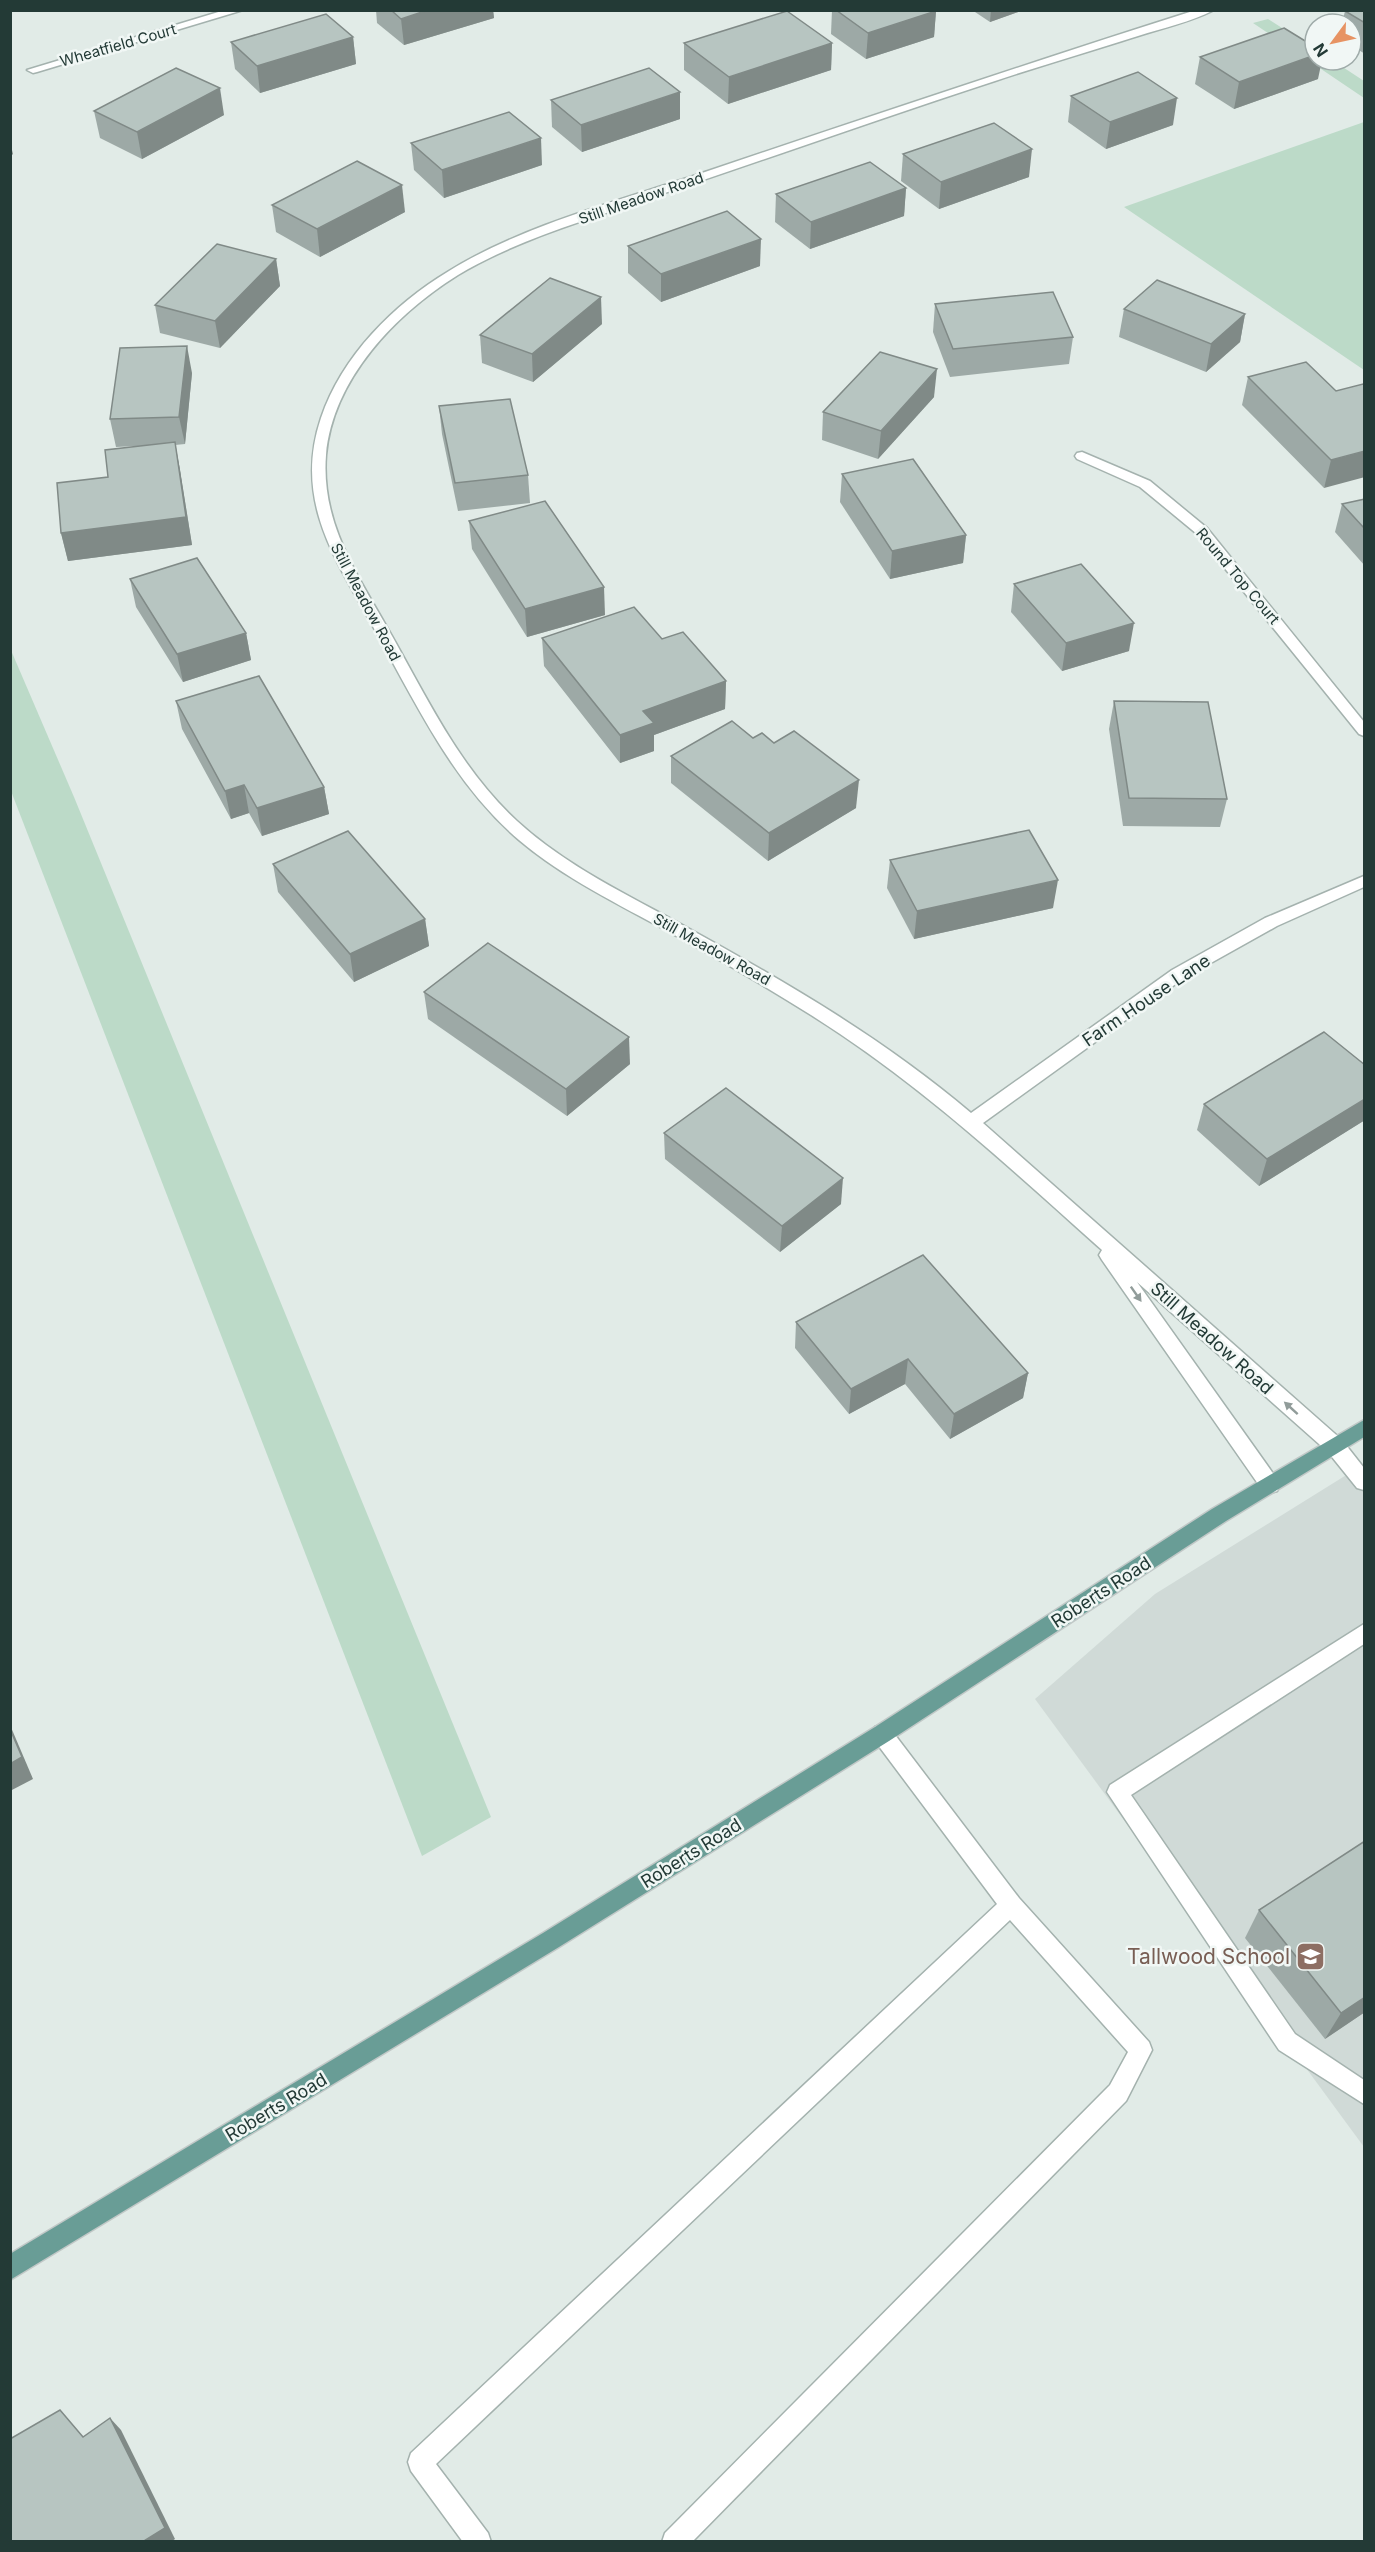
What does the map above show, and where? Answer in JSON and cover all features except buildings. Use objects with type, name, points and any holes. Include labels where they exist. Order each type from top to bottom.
[{"type":"main road","name":"Roberts Road","points":[[10,2268],[551,1940],[882,1734],[1219,1515],[1365,1428]]},
{"type":"street","name":"Wheatfield Court","points":[[33,70],[238,10]]},
{"type":"street","name":"Still Meadow Road","points":[[1209,10],[967,87],[546,230],[488,254],[442,280],[398,313],[362,351],[336,393],[321,438],[318,478],[326,524],[350,577],[381,627],[416,697],[455,756],[493,805],[526,838],[579,875],[776,985],[905,1070],[971,1122],[1335,1446],[1365,1482]]},
{"type":"street","name":"Round Top Court","points":[[1082,456],[1145,484],[1202,531],[1365,731]]},
{"type":"street","name":"Farm House Lane","points":[[971,1122],[1178,974],[1270,922],[1365,882]]},
{"type":"street","name":"Still Meadow Road","points":[[1090,1229],[1270,1485]]},
{"type":"street","points":[[1365,1633],[1117,1792],[1287,2042],[1365,2093]]},
{"type":"street","points":[[674,2541],[1118,2093],[1141,2050],[1011,1905],[882,1734]]},
{"type":"street","points":[[479,2541],[420,2462],[1011,1905]]},
{"type":"shaded area","points":[[1364,1464],[1364,2147],[1035,1699],[1155,1594]]},
{"type":"green space","points":[[1268,19],[1303,41],[1303,57],[1253,23]]},
{"type":"green space","points":[[1326,72],[1350,72],[1364,81],[1364,98]]},
{"type":"green space","points":[[1364,122],[1364,370],[1124,207]]},
{"type":"green space","points":[[10,648],[74,797],[491,1817],[422,1856],[11,791]]},
{"type":"place","name":"Tallwood School","points":[[1311,1956]]}]
